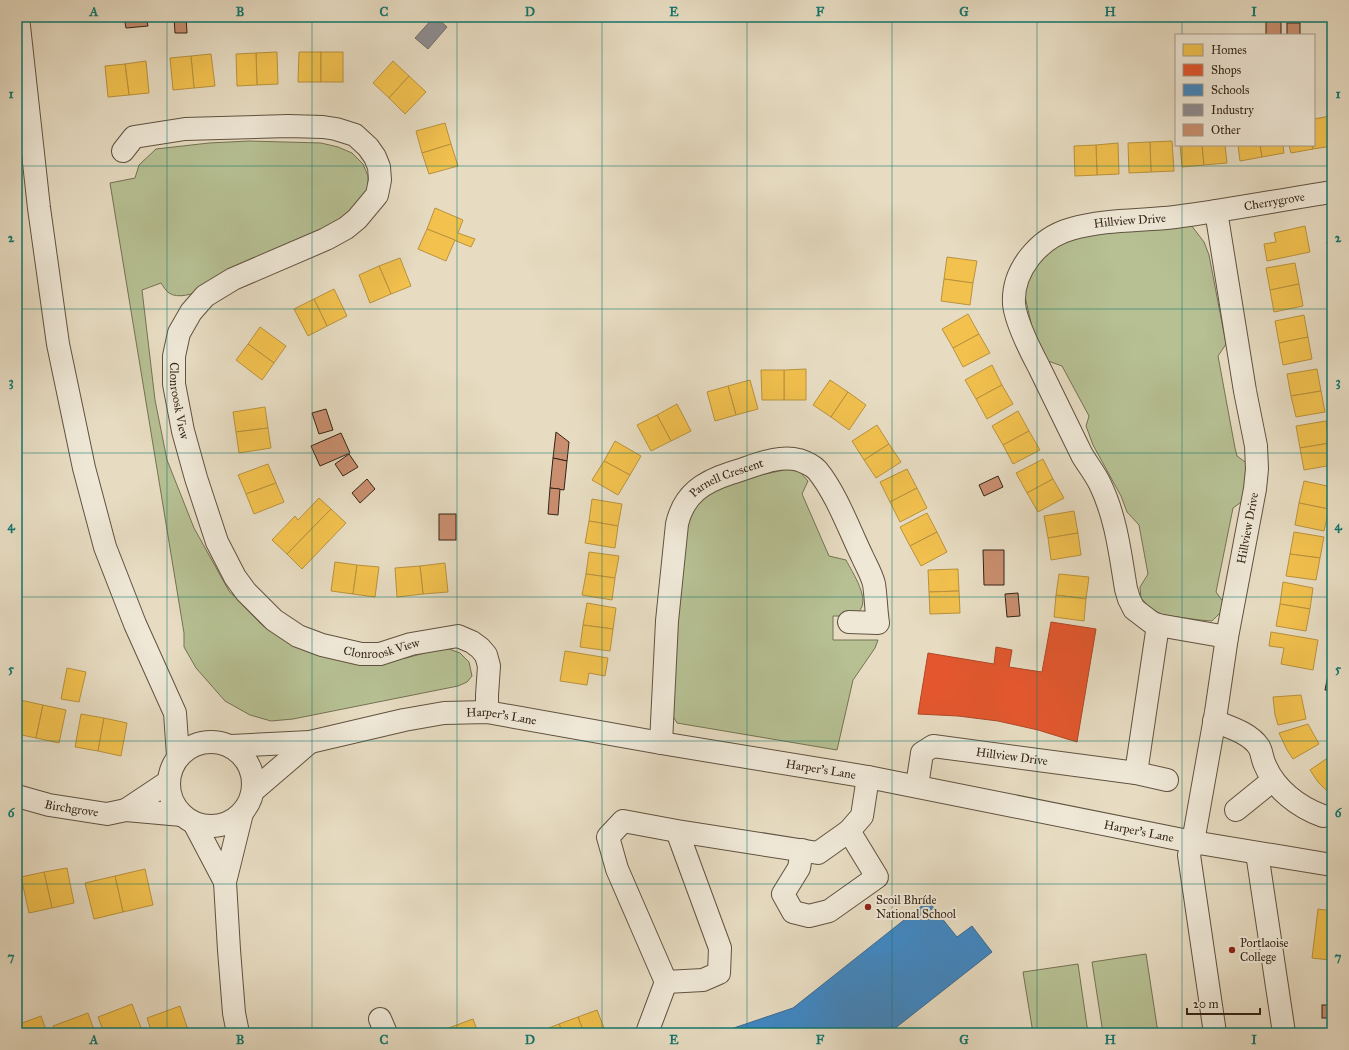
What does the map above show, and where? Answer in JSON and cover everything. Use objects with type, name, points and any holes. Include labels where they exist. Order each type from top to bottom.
[{"type":"street","points":[[18,17],[39,208],[58,344],[84,468],[105,547],[135,624],[176,713],[178,756]]},
{"type":"street","name":"Clonroosk View","points":[[123,151],[134,137],[185,129],[288,126],[323,128],[347,132],[360,139],[375,157],[380,180],[377,195],[357,219],[346,228],[326,240],[233,279],[205,296],[191,312],[179,333],[174,356],[174,384],[183,430],[196,478],[217,542],[235,577],[246,592],[269,615],[298,636],[322,645],[361,654],[380,654],[411,644],[458,636],[472,642],[486,655],[489,666],[487,712]]},
{"type":"street","name":"Cherrygrove","points":[[1216,211],[1332,192]]},
{"type":"street","name":"Hillview Drive","points":[[1215,1033],[1190,855],[1227,638],[1255,489],[1257,469],[1256,446],[1245,391],[1216,211],[1174,217],[1103,223],[1069,230],[1051,238],[1037,250],[1022,267],[1016,286],[1014,305],[1021,328],[1031,352],[1080,450],[1099,484],[1110,509],[1129,599],[1134,609],[1141,616],[1158,625],[1227,638]]},
{"type":"street","name":"Parnell Crescent","points":[[661,743],[667,621],[677,524],[679,515],[688,498],[700,487],[718,477],[776,460],[788,458],[809,464],[816,470],[832,493],[874,582],[878,623],[849,622]]},
{"type":"street","points":[[1136,773],[1158,625]]},
{"type":"street","name":"Harper's Lane","points":[[221,743],[310,742],[436,714],[487,712],[661,743],[868,777],[1193,842],[1332,865]]},
{"type":"street","points":[[176,713],[221,743],[242,754],[249,764],[253,777],[253,791],[249,803],[242,813],[232,821],[219,826],[206,826],[188,819]]},
{"type":"street","points":[[1214,721],[1244,734],[1259,747],[1264,764],[1273,780],[1287,796],[1313,812],[1323,816]]},
{"type":"street","name":"Harper's Lane","points":[[253,791],[310,742]]},
{"type":"street","points":[[221,743],[198,743],[188,748],[178,756],[171,768],[168,782],[174,805],[188,819],[225,882]]},
{"type":"street","name":"Hillview Drive","points":[[917,786],[922,753],[933,746],[1136,773],[1167,780]]},
{"type":"street","points":[[649,1033],[648,1030],[666,982],[617,869],[608,837],[623,821],[818,853],[849,831],[862,816],[868,777]]},
{"type":"street","points":[[1236,810],[1273,780]]},
{"type":"street","name":"Birchgrove","points":[[126,810],[168,782]]},
{"type":"street","name":"Birchgrove","points":[[17,796],[49,805],[106,814],[126,810],[188,819]]},
{"type":"street","points":[[238,1033],[234,1013],[228,950],[225,882],[242,813]]},
{"type":"street","points":[[666,982],[703,980],[719,973],[720,948],[677,831]]},
{"type":"street","points":[[802,850],[799,868],[783,894],[793,912],[809,916],[829,911],[877,877],[849,831]]},
{"type":"street","points":[[1257,853],[1284,1033]]},
{"type":"green space","points":[[249,141],[321,143],[338,147],[352,153],[363,164],[368,176],[368,189],[352,214],[202,290],[177,296],[168,292],[161,283],[142,290],[155,400],[167,460],[194,528],[229,591],[262,625],[295,645],[363,660],[406,658],[436,650],[449,649],[460,653],[469,662],[472,676],[467,682],[458,686],[293,719],[271,721],[250,715],[225,701],[196,668],[184,647],[184,633],[110,183],[135,178],[139,165],[156,149],[209,143]]},
{"type":"green space","points":[[1191,225],[1204,242],[1209,255],[1226,344],[1218,356],[1235,448],[1237,456],[1248,464],[1244,500],[1233,508],[1216,592],[1224,603],[1222,611],[1212,621],[1162,615],[1149,607],[1141,598],[1140,587],[1148,574],[1139,525],[1127,512],[1121,496],[1093,445],[1086,426],[1089,416],[1062,366],[1048,361],[1032,327],[1024,292],[1027,278],[1038,261],[1056,245],[1088,231]]},
{"type":"green space","points":[[788,469],[798,470],[808,481],[802,494],[829,556],[846,560],[860,586],[863,601],[862,607],[855,614],[833,616],[833,640],[878,640],[875,648],[853,680],[837,750],[677,723],[673,716],[677,569],[690,516],[698,504],[707,495],[721,488],[761,475]]},
{"type":"green space","points":[[1146,954],[1158,1033],[1103,1033],[1092,962]]},
{"type":"green space","points":[[1078,964],[1088,1033],[1033,1033],[1023,972]]},
{"type":"building: Homes","points":[[277,52],[278,84],[257,85],[256,53]]},
{"type":"building: Homes","points":[[299,52],[321,52],[321,82],[298,82]]},
{"type":"building: Homes","points":[[321,52],[343,52],[343,82],[321,82]]},
{"type":"building: Homes","points":[[256,53],[257,85],[237,86],[236,54]]},
{"type":"building: Homes","points":[[211,54],[215,86],[194,88],[191,56]]},
{"type":"building: Homes","points":[[191,56],[194,88],[173,90],[170,58]]},
{"type":"building: Homes","points":[[146,61],[149,93],[129,95],[125,64]]},
{"type":"building: Homes","points":[[393,61],[409,76],[389,98],[373,83]]},
{"type":"building: Homes","points":[[125,64],[129,95],[108,97],[105,66]]},
{"type":"building: Homes","points":[[409,76],[426,92],[405,114],[389,98]]},
{"type":"building: Homes","points":[[1330,116],[1332,146],[1313,149],[1312,146],[1315,146],[1315,119]]},
{"type":"building: Homes","points":[[445,123],[451,144],[422,153],[416,131]]},
{"type":"building: Homes","points":[[1172,141],[1174,171],[1151,172],[1150,142]]},
{"type":"building: Homes","points":[[1150,142],[1151,172],[1129,173],[1128,143]]},
{"type":"building: Homes","points":[[1118,143],[1119,174],[1097,175],[1096,145]]},
{"type":"building: Homes","points":[[451,144],[458,166],[429,174],[422,153]]},
{"type":"building: Homes","points":[[1096,145],[1097,175],[1075,176],[1074,146]]},
{"type":"building: Homes","points":[[1180,146],[1202,146],[1204,165],[1182,167]]},
{"type":"building: Homes","points":[[1202,146],[1225,146],[1227,163],[1204,165]]},
{"type":"building: Homes","points":[[1238,146],[1260,146],[1262,157],[1240,161]]},
{"type":"building: Homes","points":[[1260,146],[1283,146],[1284,153],[1262,157]]},
{"type":"building: Homes","points":[[1289,146],[1312,146],[1313,149],[1291,153]]},
{"type":"building: Homes","points":[[435,208],[463,220],[458,233],[475,239],[471,247],[427,229]]},
{"type":"building: Homes","points":[[1305,226],[1310,252],[1267,261],[1264,244],[1276,242],[1274,233]]},
{"type":"building: Homes","points":[[427,229],[455,240],[446,261],[418,249]]},
{"type":"building: Homes","points":[[947,257],[977,261],[973,283],[944,279]]},
{"type":"building: Homes","points":[[400,258],[411,286],[391,294],[379,266]]},
{"type":"building: Homes","points":[[1295,263],[1299,284],[1270,290],[1266,268]]},
{"type":"building: Homes","points":[[379,266],[391,294],[370,303],[359,275]]},
{"type":"building: Homes","points":[[944,279],[973,283],[970,305],[941,301]]},
{"type":"building: Homes","points":[[1299,284],[1303,306],[1274,312],[1270,290]]},
{"type":"building: Homes","points":[[334,289],[347,316],[327,326],[314,299]]},
{"type":"building: Homes","points":[[314,299],[327,326],[308,336],[294,309]]},
{"type":"building: Homes","points":[[968,314],[979,334],[953,348],[942,329]]},
{"type":"building: Homes","points":[[1304,315],[1308,337],[1279,343],[1275,321]]},
{"type":"building: Homes","points":[[260,327],[286,346],[274,363],[248,344]]},
{"type":"building: Homes","points":[[979,334],[990,353],[963,367],[953,348]]},
{"type":"building: Homes","points":[[1308,337],[1312,359],[1283,365],[1279,343]]},
{"type":"building: Homes","points":[[248,344],[274,363],[262,380],[236,360]]},
{"type":"building: Homes","points":[[992,365],[1002,385],[976,399],[965,380]]},
{"type":"building: Homes","points":[[806,369],[806,400],[784,400],[784,370]]},
{"type":"building: Homes","points":[[1317,369],[1321,391],[1291,396],[1287,374]]},
{"type":"building: Homes","points":[[761,370],[784,370],[784,400],[762,400]]},
{"type":"building: Homes","points":[[750,380],[758,409],[736,415],[728,386]]},
{"type":"building: Homes","points":[[830,380],[848,392],[831,417],[813,405]]},
{"type":"building: Homes","points":[[1002,385],[1013,404],[987,419],[976,399]]},
{"type":"building: Homes","points":[[728,386],[736,415],[715,421],[707,392]]},
{"type":"building: Homes","points":[[1321,391],[1325,412],[1296,417],[1291,396]]},
{"type":"building: Homes","points":[[848,392],[866,405],[849,430],[831,417]]},
{"type":"building: Homes","points":[[677,404],[691,431],[671,441],[657,415]]},
{"type":"building: Homes","points":[[265,407],[268,428],[236,432],[233,412]]},
{"type":"building: Homes","points":[[1018,411],[1029,431],[1003,445],[992,426]]},
{"type":"building: Homes","points":[[657,415],[671,441],[651,451],[637,425]]},
{"type":"building: Homes","points":[[1326,421],[1330,443],[1300,448],[1296,426]]},
{"type":"building: Homes","points":[[877,425],[889,444],[864,460],[852,441]]},
{"type":"building: Homes","points":[[268,428],[271,448],[239,453],[236,432]]},
{"type":"building: Homes","points":[[1029,431],[1040,450],[1013,464],[1003,445]]},
{"type":"building: Homes","points":[[615,441],[641,456],[630,475],[604,461]]},
{"type":"building: Homes","points":[[1330,443],[1332,465],[1304,470],[1300,448]]},
{"type":"building: Homes","points":[[889,444],[901,462],[876,478],[864,460]]},
{"type":"building: Homes","points":[[1043,459],[1053,479],[1027,493],[1016,473]]},
{"type":"building: Homes","points":[[604,461],[630,475],[618,495],[592,480]]},
{"type":"building: Homes","points":[[268,464],[276,483],[246,494],[238,475]]},
{"type":"building: Homes","points":[[907,469],[917,488],[890,502],[880,482]]},
{"type":"building: Homes","points":[[1053,479],[1064,498],[1038,512],[1027,493]]},
{"type":"building: Homes","points":[[1304,481],[1332,487],[1329,509],[1299,503]]},
{"type":"building: Homes","points":[[276,483],[284,502],[254,514],[246,494]]},
{"type":"building: Homes","points":[[917,488],[927,508],[900,522],[890,502]]},
{"type":"building: Homes","points":[[319,498],[331,509],[287,554],[272,540],[295,516],[298,520]]},
{"type":"building: Homes","points":[[592,499],[622,504],[618,526],[589,521]]},
{"type":"building: Homes","points":[[1299,503],[1329,509],[1324,531],[1295,525]]},
{"type":"building: Homes","points":[[331,509],[346,523],[302,569],[287,554]]},
{"type":"building: Homes","points":[[1074,511],[1078,533],[1048,538],[1044,516]]},
{"type":"building: Homes","points":[[927,513],[937,532],[910,546],[900,527]]},
{"type":"building: Homes","points":[[589,521],[618,526],[615,548],[585,543]]},
{"type":"building: Homes","points":[[937,532],[947,552],[921,566],[910,546]]},
{"type":"building: Homes","points":[[1294,532],[1324,537],[1320,558],[1290,554]]},
{"type":"building: Homes","points":[[1078,533],[1081,555],[1051,560],[1048,538]]},
{"type":"building: Homes","points":[[589,552],[619,556],[615,578],[586,574]]},
{"type":"building: Homes","points":[[1290,554],[1320,558],[1316,580],[1286,576]]},
{"type":"building: Homes","points":[[335,562],[357,565],[353,594],[331,591]]},
{"type":"building: Homes","points":[[445,563],[448,592],[423,594],[420,566]]},
{"type":"building: Homes","points":[[357,565],[379,567],[375,597],[353,594]]},
{"type":"building: Homes","points":[[420,566],[423,594],[397,597],[395,568]]},
{"type":"building: Homes","points":[[958,569],[959,591],[929,592],[928,570]]},
{"type":"building: Homes","points":[[586,574],[615,578],[612,600],[582,595]]},
{"type":"building: Homes","points":[[1059,574],[1089,577],[1086,599],[1056,595]]},
{"type":"building: Homes","points":[[1283,582],[1313,588],[1310,609],[1280,604]]},
{"type":"building: Homes","points":[[959,591],[960,613],[930,614],[929,592]]},
{"type":"building: Homes","points":[[1056,595],[1086,599],[1084,621],[1054,617]]},
{"type":"building: Homes","points":[[587,603],[616,608],[613,629],[583,625]]},
{"type":"building: Homes","points":[[1280,604],[1310,609],[1306,631],[1276,626]]},
{"type":"building: Homes","points":[[583,625],[613,629],[610,651],[580,647]]},
{"type":"building: Homes","points":[[1271,632],[1318,640],[1313,670],[1281,664],[1284,648],[1269,646]]},
{"type":"building: Homes","points":[[565,651],[608,658],[605,676],[589,673],[587,685],[560,681]]},
{"type":"building: Homes","points":[[67,668],[86,672],[79,702],[61,699]]},
{"type":"building: Homes","points":[[1301,695],[1306,719],[1278,725],[1273,697]]},
{"type":"building: Homes","points":[[20,700],[43,705],[36,738],[17,734],[17,715]]},
{"type":"building: Homes","points":[[43,705],[66,710],[59,743],[36,738]]},
{"type":"building: Homes","points":[[81,714],[104,718],[98,751],[75,747]]},
{"type":"building: Homes","points":[[104,718],[127,723],[121,756],[98,751]]},
{"type":"building: Homes","points":[[1308,724],[1319,744],[1293,759],[1279,733]]},
{"type":"building: Homes","points":[[1332,755],[1332,789],[1329,793],[1318,782],[1310,770]]},
{"type":"building: Homes","points":[[67,868],[74,903],[52,908],[44,872]]},
{"type":"building: Homes","points":[[145,869],[153,905],[123,912],[115,876]]},
{"type":"building: Homes","points":[[44,872],[52,908],[29,913],[21,877]]},
{"type":"building: Homes","points":[[115,876],[123,912],[94,919],[85,883]]},
{"type":"building: Homes","points":[[1318,909],[1332,911],[1332,945],[1330,960],[1312,958]]},
{"type":"building: Homes","points":[[132,1004],[143,1033],[104,1033],[98,1017]]},
{"type":"building: Homes","points":[[180,1006],[189,1033],[152,1033],[147,1018]]},
{"type":"building: Homes","points":[[597,1010],[606,1033],[584,1033],[578,1017]]},
{"type":"building: Homes","points":[[88,1013],[95,1033],[56,1033],[53,1026]]},
{"type":"building: Homes","points":[[41,1016],[47,1033],[17,1033],[17,1025]]},
{"type":"building: Homes","points":[[578,1017],[584,1033],[563,1033],[559,1024]]},
{"type":"building: Homes","points":[[473,1019],[478,1033],[435,1033]]},
{"type":"building: Homes","points":[[559,1024],[563,1033],[541,1033],[541,1031]]},
{"type":"building: Shops","points":[[1051,622],[1096,629],[1077,742],[1038,730],[998,721],[958,716],[918,714],[928,653],[994,664],[996,647],[1012,650],[1009,667],[1042,672]]},
{"type":"building: Schools","points":[[928,901],[957,937],[972,926],[992,952],[889,1033],[719,1033],[793,1008]]},
{"type":"building: Industry","points":[[434,17],[436,17],[447,27],[428,49],[415,38]]},
{"type":"building: Other","points":[[124,17],[146,17],[148,26],[126,28]]},
{"type":"building: Other","points":[[174,17],[186,17],[187,33],[175,33]]},
{"type":"building: Other","points":[[1266,20],[1281,20],[1281,34],[1266,34]]},
{"type":"building: Other","points":[[1287,23],[1300,23],[1300,34],[1287,34]]},
{"type":"building: Other","points":[[1332,241],[1332,258],[1330,259],[1327,242]]},
{"type":"building: Other","points":[[326,409],[333,430],[319,434],[312,413]]},
{"type":"building: Other","points":[[556,432],[569,442],[567,461],[553,458]]},
{"type":"building: Other","points":[[341,433],[350,453],[320,466],[311,446]]},
{"type":"building: Other","points":[[349,454],[358,467],[343,476],[335,464]]},
{"type":"building: Other","points":[[553,458],[567,461],[564,490],[550,488]]},
{"type":"building: Other","points":[[998,476],[1003,487],[984,496],[979,485]]},
{"type":"building: Other","points":[[367,479],[375,489],[360,503],[352,493]]},
{"type":"building: Other","points":[[550,488],[560,489],[558,515],[548,514]]},
{"type":"building: Other","points":[[439,514],[456,514],[456,540],[439,540]]},
{"type":"building: Other","points":[[983,550],[1004,550],[1004,585],[984,585]]},
{"type":"building: Other","points":[[1018,593],[1020,616],[1007,617],[1005,594]]},
{"type":"building: Other","points":[[1328,675],[1332,676],[1332,691],[1325,690]]},
{"type":"building: Other","points":[[1322,1005],[1332,1005],[1332,1018],[1322,1018]]},
{"type":"place","name":"Scoil Bhríde National School","points":[[868,907]]},
{"type":"place","name":"Portlaoise College","points":[[1232,950]]}]
